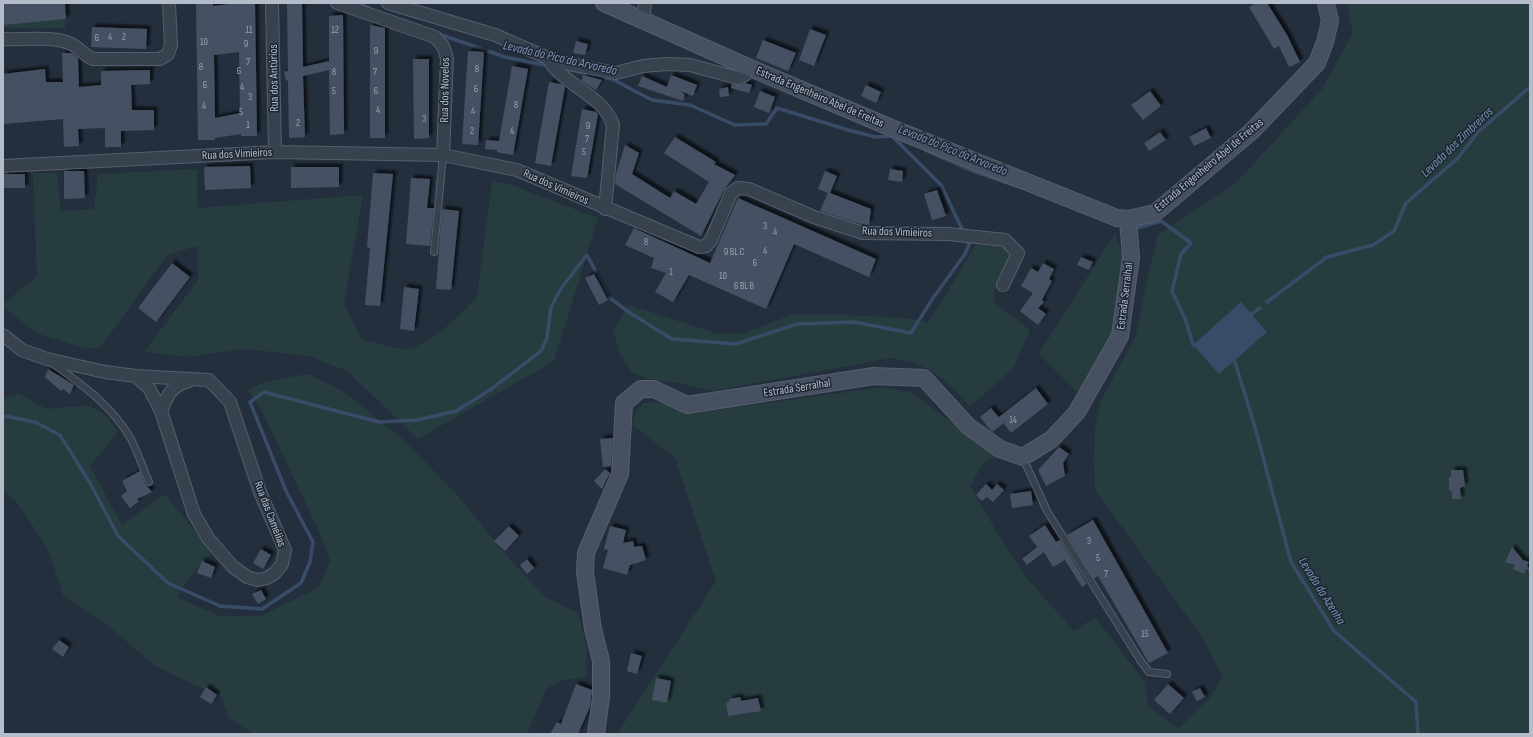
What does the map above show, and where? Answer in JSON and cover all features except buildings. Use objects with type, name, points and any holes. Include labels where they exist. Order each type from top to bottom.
[{"type":"street","points":[[3,40],[59,40],[70,43],[86,56],[93,59],[160,59],[168,54],[171,45],[170,3]]},
{"type":"street","name":"Rua dos Antúrios","points":[[272,3],[275,152]]},
{"type":"street","name":"Rua dos Novelos","points":[[337,3],[435,37],[443,46],[447,58],[443,155]]},
{"type":"street","points":[[388,3],[495,35],[552,65],[604,110],[611,118],[613,125],[605,209]]},
{"type":"street","name":"Estrada Engenheiro Abel de Freitas","points":[[604,3],[748,67],[894,129],[1128,223],[1155,213],[1252,131],[1317,63],[1325,42],[1330,21],[1326,3]]},
{"type":"street","points":[[643,20],[645,3]]},
{"type":"street","points":[[552,65],[616,73],[643,66],[667,64],[690,65],[732,78],[744,75],[748,67]]},
{"type":"street","name":"Rua dos Vimieiros","points":[[3,166],[275,152],[443,155],[518,170],[605,209],[699,247],[706,246],[711,240],[731,193],[738,188],[749,189],[814,217],[863,233],[948,234],[1005,240],[1018,253],[1003,285]]},
{"type":"street","name":"Estrada Serralhal","points":[[596,734],[601,697],[601,661],[593,628],[585,572],[586,553],[620,474],[624,403],[641,389],[654,389],[687,405],[874,376],[924,378],[968,426],[1000,449],[1023,457],[1052,439],[1078,412],[1120,336],[1131,258],[1128,223]]},
{"type":"street","name":"Rua das Camélias","points":[[3,335],[22,350],[47,359],[105,372],[136,376],[209,380],[230,402],[260,492],[284,550],[282,564],[275,573],[267,578],[258,580],[247,577],[232,566],[208,538],[194,514],[161,411],[149,388],[136,376]]},
{"type":"street","points":[[161,411],[172,390],[178,384],[192,380]]},
{"type":"lane","points":[[434,252],[443,155]]},
{"type":"lane","points":[[47,359],[86,387],[116,419],[131,440],[149,482]]},
{"type":"lane","points":[[1023,457],[1047,511],[1140,660],[1148,672],[1167,674]]},
{"type":"green space","points":[[3,3],[65,3],[65,28],[3,28]]},
{"type":"green space","points":[[1347,3],[1530,3],[1530,734],[617,734],[716,581],[675,458],[633,425],[635,412],[644,403],[658,402],[695,413],[884,387],[912,393],[999,457],[985,461],[970,486],[998,534],[1027,578],[1074,631],[1095,617],[1145,682],[1148,706],[1179,728],[1208,700],[1223,677],[1200,634],[1095,490],[1095,430],[1100,402],[1136,336],[1148,274],[1158,235],[1235,184],[1322,89],[1353,33]]},
{"type":"green space","points":[[197,169],[197,208],[363,195],[344,303],[361,339],[403,349],[412,348],[422,344],[432,337],[453,321],[477,297],[492,181],[511,185],[598,218],[554,361],[418,439],[347,371],[309,356],[245,349],[187,357],[144,352],[198,280],[197,246],[167,255],[100,348],[86,349],[36,333],[3,306],[3,304],[37,276],[33,173],[57,173],[61,211],[94,209],[98,174]]},
{"type":"green space","points":[[1115,233],[1123,258],[1115,333],[1078,393],[1039,354]]},
{"type":"green space","points":[[976,245],[998,246],[1008,250],[1011,257],[994,290],[995,303],[1030,330],[1013,369],[970,406],[944,380],[927,369],[917,364],[891,358],[713,391],[680,383],[647,379],[632,372],[619,353],[613,330],[629,305],[718,334],[743,333],[791,315],[825,314],[906,318],[928,323]]},
{"type":"green space","points":[[308,374],[343,391],[406,442],[457,495],[508,557],[545,597],[578,613],[587,648],[586,677],[560,681],[546,689],[527,734],[254,734],[229,718],[221,697],[155,666],[111,628],[63,595],[48,549],[19,505],[3,491],[3,398],[19,394],[47,409],[89,405],[107,416],[118,432],[90,466],[122,525],[165,494],[212,553],[191,575],[177,597],[219,616],[261,616],[318,588],[330,561],[323,540],[263,413],[248,390],[267,381]]},
{"type":"water","points":[[1241,302],[1267,332],[1219,374],[1193,345]]},
{"type":"waterway","name":"Levada do Pico do Arvoredo","points":[[356,3],[369,8]]},
{"type":"waterway","name":"Levada do Pico do Arvoredo","points":[[436,33],[505,57],[549,66]]},
{"type":"waterway","name":"Levada do Pico do Arvoredo","points":[[561,68],[612,79],[652,100],[690,105],[735,125],[766,124],[777,108],[876,137],[893,136]]},
{"type":"waterway","name":"Levada dos Zimbreiros","points":[[1267,302],[1327,257],[1373,245],[1394,231],[1406,203],[1458,158],[1478,132],[1530,87]]},
{"type":"waterway","points":[[892,136],[941,185],[962,229],[966,232]]},
{"type":"waterway","name":"Levada do Pico do Arvoredo","points":[[925,150],[973,171],[1014,185]]},
{"type":"waterway","name":"Levada do Pico do Arvoredo","points":[[1133,227],[1137,228],[1161,221],[1191,243],[1181,254],[1172,291],[1186,321],[1193,345],[1197,346]]},
{"type":"waterway","points":[[3,418],[5,416],[35,422],[60,435],[90,483],[118,536],[168,583],[220,606],[262,609],[301,583],[310,562],[313,542],[286,491],[250,402],[264,392],[379,422],[417,420],[456,411],[490,390],[541,351],[547,338],[551,307],[562,287],[587,255],[610,298],[630,313],[672,339],[736,344],[797,324],[854,322],[911,333],[933,298],[965,254],[971,239]]},
{"type":"waterway","name":"Levada dos Zimbreiros","points":[[1250,318],[1251,314],[1260,308]]},
{"type":"waterway","name":"Levada da Azenha","points":[[1234,359],[1255,427],[1291,562],[1334,631],[1416,702],[1418,734]]}]
